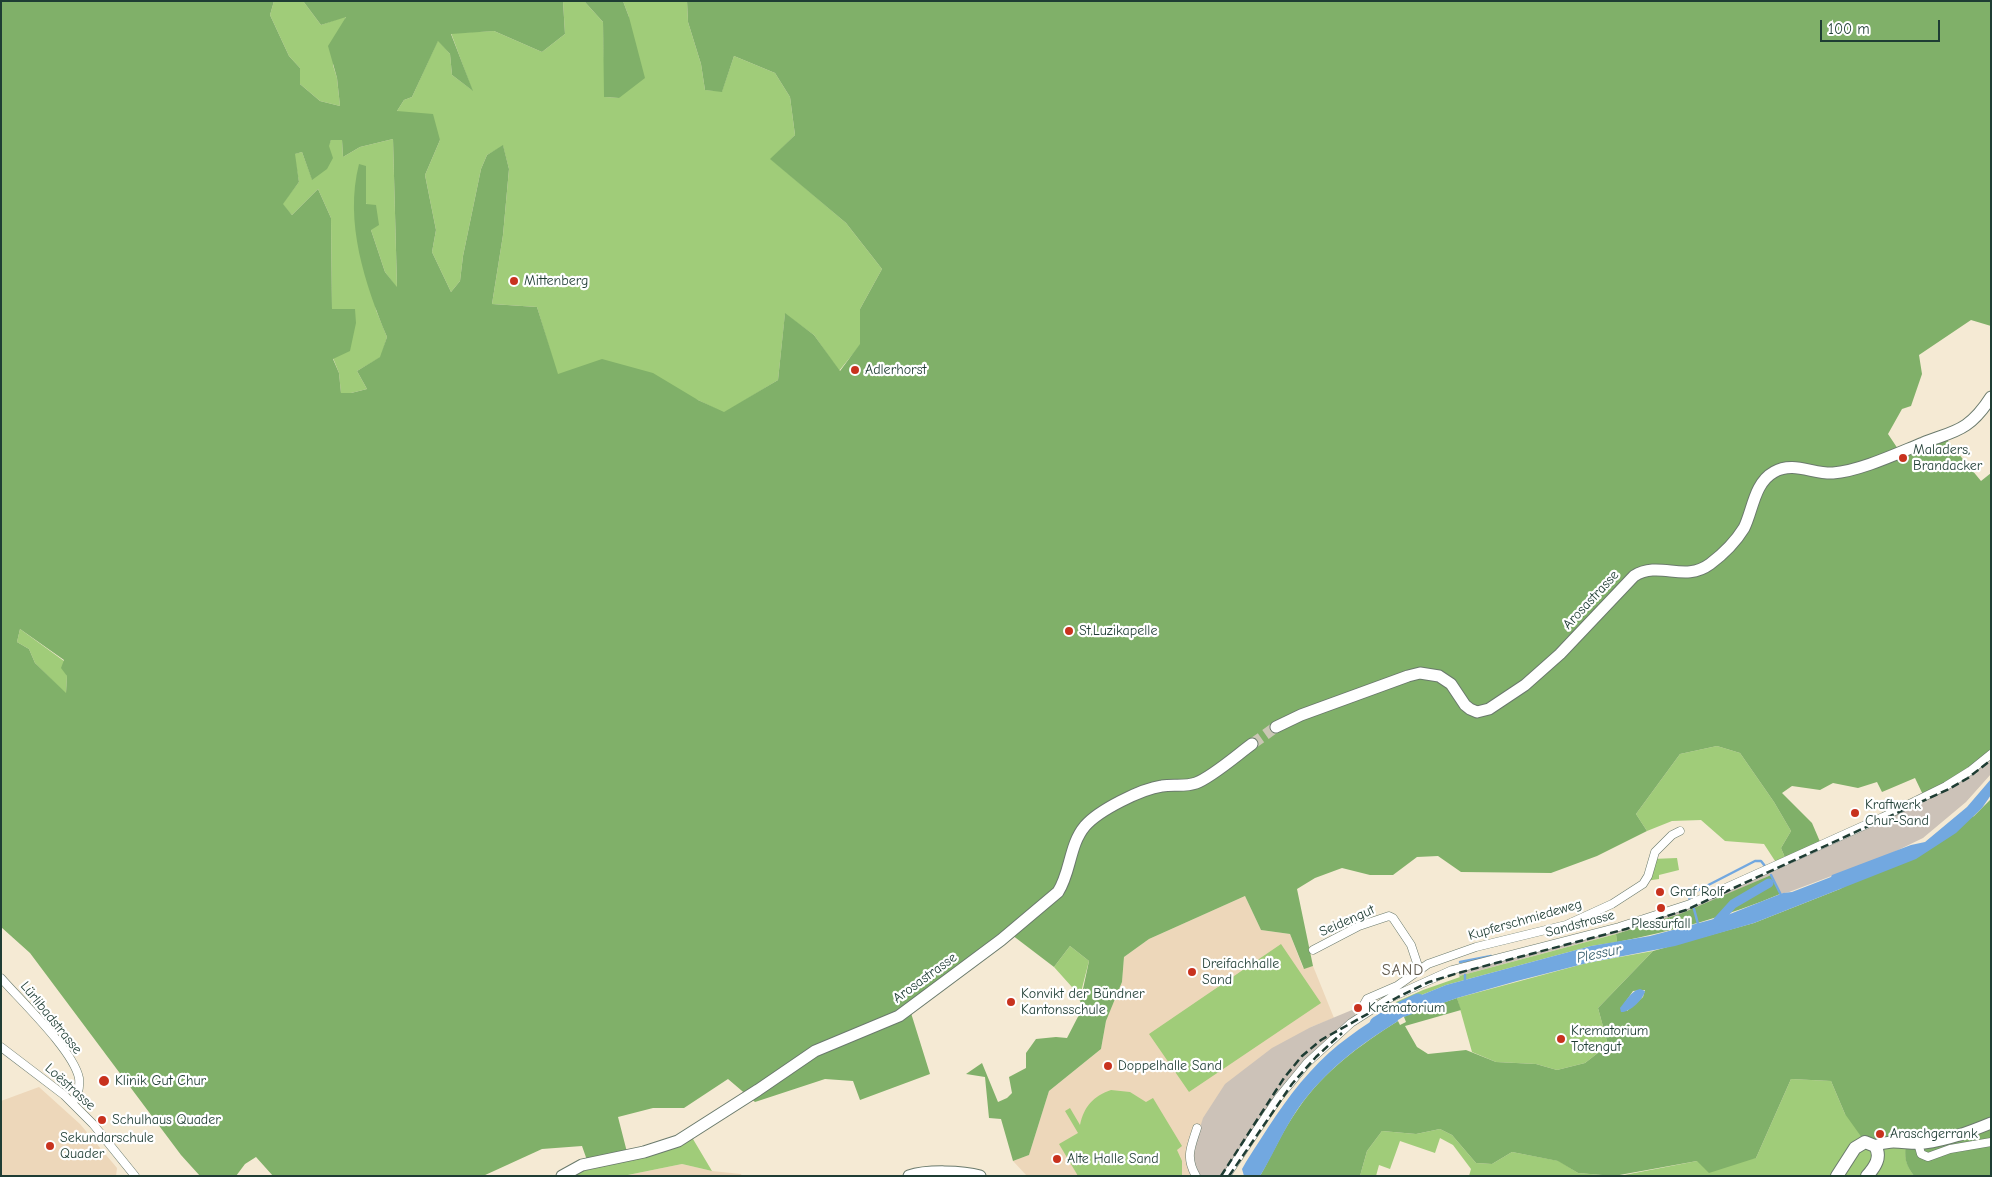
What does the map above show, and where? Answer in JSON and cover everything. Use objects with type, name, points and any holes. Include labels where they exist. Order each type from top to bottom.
[{"type":"main road","name":"Arosastrasse","points":[[1276,727],[1301,715],[1416,673],[1435,675],[1448,681],[1470,709],[1477,712],[1489,709],[1529,681],[1560,654],[1634,576],[1653,569],[1694,572],[1710,564],[1743,530],[1761,484],[1774,472],[1785,468],[1798,467],[1836,472],[1897,453],[1961,428],[1978,415],[1991,397]]},
{"type":"main road","name":"Arosastrasse","points":[[562,1176],[582,1165],[644,1152],[678,1141],[758,1090],[814,1051],[899,1016],[1001,940],[1058,892],[1063,883],[1078,837],[1094,817],[1112,806],[1150,789],[1161,786],[1189,785],[1200,781],[1252,744]]},
{"type":"main road","points":[[1875,1146],[1888,1141],[1918,1143],[1960,1135],[1991,1122]]},
{"type":"main road","points":[[1837,1176],[1858,1145],[1865,1142],[1875,1146],[1878,1152],[1878,1160],[1868,1176]]},
{"type":"main road","points":[[909,1176],[928,1173],[980,1176]]},
{"type":"street","name":"Sandstrasse","points":[[1226,1176],[1297,1074],[1329,1042],[1366,1013],[1398,994],[1448,972],[1605,931],[1690,904],[1940,789],[1970,771],[1991,754]]},
{"type":"street","name":"Kupferschmiedeweg","points":[[1366,1013],[1363,1006],[1366,999],[1397,986],[1433,962],[1468,950],[1566,925],[1605,908],[1641,886],[1648,876],[1655,852],[1674,833],[1680,831]]},
{"type":"street","name":"Seidengut","points":[[1313,950],[1359,926],[1389,916],[1393,918],[1410,942],[1420,969]]},
{"type":"street","name":"Lürlibadstrasse","points":[[1,978],[48,1030],[72,1062],[79,1080],[78,1092],[72,1103]]},
{"type":"street","name":"Loëstrasse","points":[[1,1047],[72,1103],[93,1124],[135,1176]]},
{"type":"street","points":[[1196,1176],[1190,1165],[1189,1158],[1197,1128]]},
{"type":"street","points":[[1918,1143],[1922,1154],[1928,1157],[1954,1148],[1991,1142]]},
{"type":"shaded area","points":[[1991,754],[1991,774],[1966,802],[1923,838],[1890,854],[1780,894],[1771,875],[1697,908],[1656,923],[1459,976],[1458,969],[1661,914],[1883,817]]},
{"type":"shaded area","points":[[1245,896],[1261,930],[1290,934],[1303,968],[1313,966],[1334,1018],[1311,1027],[1192,1164],[1200,1176],[1027,1176],[1013,1161],[1029,1155],[1049,1091],[1101,1049],[1106,1021],[1122,982],[1124,957],[1149,939]]},
{"type":"shaded area","points":[[1352,1010],[1356,1015],[1314,1051],[1280,1090],[1222,1176],[1200,1176],[1192,1164],[1198,1134],[1203,1118],[1225,1084],[1272,1048],[1311,1027]]},
{"type":"shaded area","name":"Sekundarschule Quader","points":[[39,1087],[80,1124],[117,1168],[116,1176],[1,1176],[1,1101]]},
{"type":"shaded area","points":[[682,1164],[712,1171],[741,1174],[742,1176],[623,1176]]},
{"type":"green space","points":[[1,1],[274,1],[270,15],[289,56],[300,68],[300,84],[320,101],[340,106],[337,78],[328,46],[346,17],[321,25],[303,1],[563,1],[565,34],[542,52],[494,31],[451,34],[473,91],[452,75],[450,54],[438,41],[412,97],[404,100],[397,111],[433,114],[440,140],[425,175],[436,230],[432,252],[451,292],[460,281],[463,256],[481,169],[487,155],[503,145],[509,169],[503,235],[492,304],[537,307],[558,374],[602,359],[653,373],[698,400],[724,412],[778,380],[785,313],[814,335],[840,371],[860,344],[860,309],[882,269],[846,223],[770,159],[795,135],[790,97],[775,73],[734,56],[722,92],[705,90],[701,64],[688,22],[687,1],[1991,1],[1991,326],[1971,320],[1919,355],[1922,374],[1911,406],[1902,409],[1888,434],[1900,452],[1943,435],[1981,481],[1991,473],[1991,754],[1924,797],[1915,778],[1882,792],[1877,782],[1858,788],[1833,783],[1820,790],[1792,786],[1782,793],[1812,823],[1821,844],[1786,860],[1781,848],[1791,831],[1774,802],[1740,753],[1717,746],[1680,754],[1636,814],[1647,831],[1597,856],[1551,873],[1461,872],[1438,856],[1417,857],[1393,875],[1370,875],[1342,868],[1315,878],[1297,889],[1313,966],[1304,969],[1290,934],[1261,930],[1245,896],[1149,939],[1124,957],[1122,982],[1106,1021],[1101,1049],[1049,1091],[1029,1155],[1013,1161],[1001,1119],[989,1118],[985,1077],[966,1074],[982,1063],[998,1102],[1007,1098],[1012,1093],[1009,1077],[1026,1068],[1026,1053],[1036,1039],[1067,1038],[1083,1007],[1079,999],[1089,961],[1070,946],[1054,967],[1012,935],[911,1013],[930,1074],[860,1100],[853,1081],[825,1079],[755,1102],[728,1079],[684,1108],[653,1108],[618,1117],[628,1156],[588,1163],[582,1146],[542,1149],[483,1176],[273,1176],[256,1157],[245,1164],[236,1176],[200,1176],[181,1155],[30,953],[1,927]],"holes":[[[393,139],[397,287],[385,272],[371,230],[379,225],[376,205],[366,204],[366,166],[359,164],[354,208],[359,252],[371,296],[387,337],[380,357],[357,371],[367,389],[351,393],[341,393],[339,373],[333,359],[350,351],[356,323],[355,309],[332,309],[331,218],[318,189],[292,215],[283,204],[299,182],[295,154],[302,152],[312,180],[327,169],[333,158],[329,146],[331,140],[342,140],[343,157],[360,147]],[[20,629],[64,660],[61,668],[67,676],[66,693],[35,663],[29,649],[17,642]]]},
{"type":"green space","points":[[274,1],[303,1],[321,25],[346,16],[333,65],[337,78],[340,106],[320,101],[300,84],[300,68],[289,56],[270,15]]},
{"type":"green space","points":[[563,1],[584,1],[603,22],[605,97],[619,98],[629,17],[623,1],[687,1],[688,22],[701,64],[705,90],[722,91],[734,56],[775,73],[790,97],[795,135],[771,159],[846,223],[882,269],[860,309],[861,344],[839,371],[814,335],[785,314],[778,380],[724,413],[698,400],[557,374],[537,307],[492,304],[503,235],[509,169],[503,146],[487,155],[481,169],[463,256],[460,281],[451,292],[432,252],[436,230],[425,175],[440,140],[397,111],[404,100],[412,97],[438,40],[450,54],[452,75],[472,90],[451,33],[494,31],[542,52],[565,34]]},
{"type":"green space","points":[[584,1],[623,1],[629,17],[645,78],[619,98],[604,97],[603,22]]},
{"type":"green space","points":[[393,139],[397,288],[385,272],[371,230],[359,165],[376,310],[387,337],[381,357],[357,371],[367,389],[351,393],[341,393],[339,373],[333,358],[355,310],[332,309],[331,218],[318,189],[292,215],[282,204],[299,182],[294,154],[302,152],[312,179],[331,140],[342,140],[343,157],[360,147]]},
{"type":"green space","points":[[20,629],[64,661],[67,676],[66,694],[35,663],[29,649],[17,642]]},
{"type":"green space","points":[[1717,746],[1740,753],[1774,802],[1791,831],[1781,848],[1786,860],[1777,864],[1764,844],[1725,841],[1701,820],[1672,821],[1647,831],[1636,814],[1680,754]]},
{"type":"green space","points":[[1991,799],[1991,1176],[1914,1176],[1906,1161],[1907,1143],[1865,1142],[1845,1114],[1831,1081],[1791,1079],[1756,1158],[1709,1173],[1697,1161],[1614,1176],[1578,1173],[1558,1161],[1512,1152],[1492,1164],[1476,1163],[1452,1135],[1440,1129],[1416,1134],[1382,1131],[1367,1151],[1360,1176],[1260,1176],[1283,1133],[1308,1095],[1331,1071],[1370,1040],[1398,1021],[1400,1025],[1406,1022],[1404,1017],[1407,1015],[1457,998],[1461,1010],[1405,1026],[1417,1047],[1428,1054],[1466,1050],[1496,1062],[1536,1064],[1557,1070],[1585,1063],[1608,1045],[1598,1008],[1653,951],[1754,923],[1840,889],[1974,816]],"holes":[[[1645,990],[1643,997],[1627,1011],[1624,1004],[1633,991]]]},
{"type":"green space","points":[[1677,858],[1679,870],[1659,875],[1659,879],[1645,881],[1652,859]]},
{"type":"green space","points":[[1771,875],[1780,894],[1700,922],[1617,942],[1616,934],[1680,914]]},
{"type":"green space","points":[[1616,934],[1617,942],[1591,946],[1446,985],[1397,1005],[1396,1002],[1459,976]]},
{"type":"green space","points":[[1281,944],[1321,1003],[1189,1092],[1149,1034]]},
{"type":"green space","points":[[1070,946],[1089,961],[1080,996],[1054,967]]},
{"type":"green space","points":[[1653,951],[1598,1008],[1608,1045],[1585,1063],[1557,1070],[1536,1064],[1496,1062],[1472,1052],[1457,998],[1587,963]]},
{"type":"green space","points":[[1791,1079],[1831,1081],[1845,1114],[1908,1143],[1906,1160],[1914,1176],[1619,1176],[1697,1161],[1756,1158]]},
{"type":"green space","points":[[1111,1090],[1130,1092],[1146,1102],[1153,1098],[1182,1146],[1177,1150],[1182,1161],[1182,1176],[1078,1176],[1059,1144],[1078,1133],[1065,1111],[1070,1108],[1080,1125],[1090,1103],[1099,1095]]},
{"type":"green space","points":[[1440,1129],[1452,1135],[1476,1163],[1492,1164],[1512,1152],[1559,1161],[1578,1173],[1614,1176],[1469,1176],[1471,1169],[1453,1145],[1440,1138],[1435,1153],[1400,1141],[1390,1169],[1379,1165],[1376,1176],[1360,1176],[1367,1151],[1382,1131],[1416,1134]]},
{"type":"green space","points":[[690,1134],[712,1171],[682,1164],[623,1176],[562,1176]]},
{"type":"water","points":[[1991,779],[1991,795],[1982,808],[1956,833],[1916,859],[1754,923],[1675,946],[1587,963],[1517,981],[1457,998],[1404,1017],[1397,1005],[1446,985],[1591,946],[1650,936],[1725,916],[1911,845],[1925,842],[1967,807]]},
{"type":"water","points":[[1640,989],[1645,991],[1639,1001],[1632,1008],[1621,1012],[1620,1008],[1629,997]]},
{"type":"water","points":[[1392,1009],[1398,1021],[1367,1041],[1326,1076],[1302,1103],[1292,1118],[1260,1176],[1244,1176],[1242,1169],[1246,1162],[1268,1127],[1301,1082],[1328,1054],[1348,1037]]},
{"type":"waterway","points":[[1687,896],[1755,861],[1761,861],[1765,866]]},
{"type":"waterway","points":[[1771,875],[1781,895]]},
{"type":"waterway","points":[[1713,926],[1733,904],[1769,883]]},
{"type":"waterway","points":[[1690,900],[1689,897],[1695,894],[1694,892]]},
{"type":"waterway","points":[[1694,909],[1698,924]]},
{"type":"waterway","points":[[1460,962],[1491,956]]},
{"type":"waterway","points":[[1465,975],[1465,983]]},
{"type":"waterway","name":"Plessur","points":[[1377,1024],[1418,1001]]},
{"type":"tunnel","points":[[1252,744],[1276,727]]},
{"type":"railway","points":[[1221,1176],[1284,1078],[1302,1056],[1321,1040],[1398,997],[1429,982],[1458,973],[1626,929],[1686,910],[1949,789],[1968,778],[1991,760]]},
{"type":"railway","points":[[1229,1176],[1292,1084],[1316,1057],[1342,1033]]},
{"type":"place","name":"Mittenberg","points":[[514,281]]},
{"type":"place","name":"Adlerhorst","points":[[855,370]]},
{"type":"place","name":"Maladers, Brandacker","points":[[1903,458]]},
{"type":"place","name":"St.Luzikapelle","points":[[1069,631]]},
{"type":"place","name":"Kraftwerk Chur-Sand","points":[[1855,813]]},
{"type":"place","name":"Graf Rolf","points":[[1660,892]]},
{"type":"place","name":"Plessurfall","points":[[1661,908]]},
{"type":"place","name":"Dreifachhalle Sand","points":[[1192,972]]},
{"type":"place","name":"Konvikt der Bündner Kantonsschule","points":[[1011,1002]]},
{"type":"place","name":"Krematorium","points":[[1358,1008]]},
{"type":"place","name":"Krematorium Totengut","points":[[1561,1039]]},
{"type":"place","name":"Doppelhalle Sand","points":[[1108,1066]]},
{"type":"place","name":"Klinik Gut Chur","points":[[104,1081]]},
{"type":"place","name":"Schulhaus Quader","points":[[102,1120]]},
{"type":"place","name":"Araschgerrank","points":[[1880,1134]]},
{"type":"place","name":"Sekundarschule Quader","points":[[50,1146]]},
{"type":"place","name":"Alte Halle Sand","points":[[1057,1159]]},
{"type":"district","name":"SAND","points":[[1403,970]]}]
